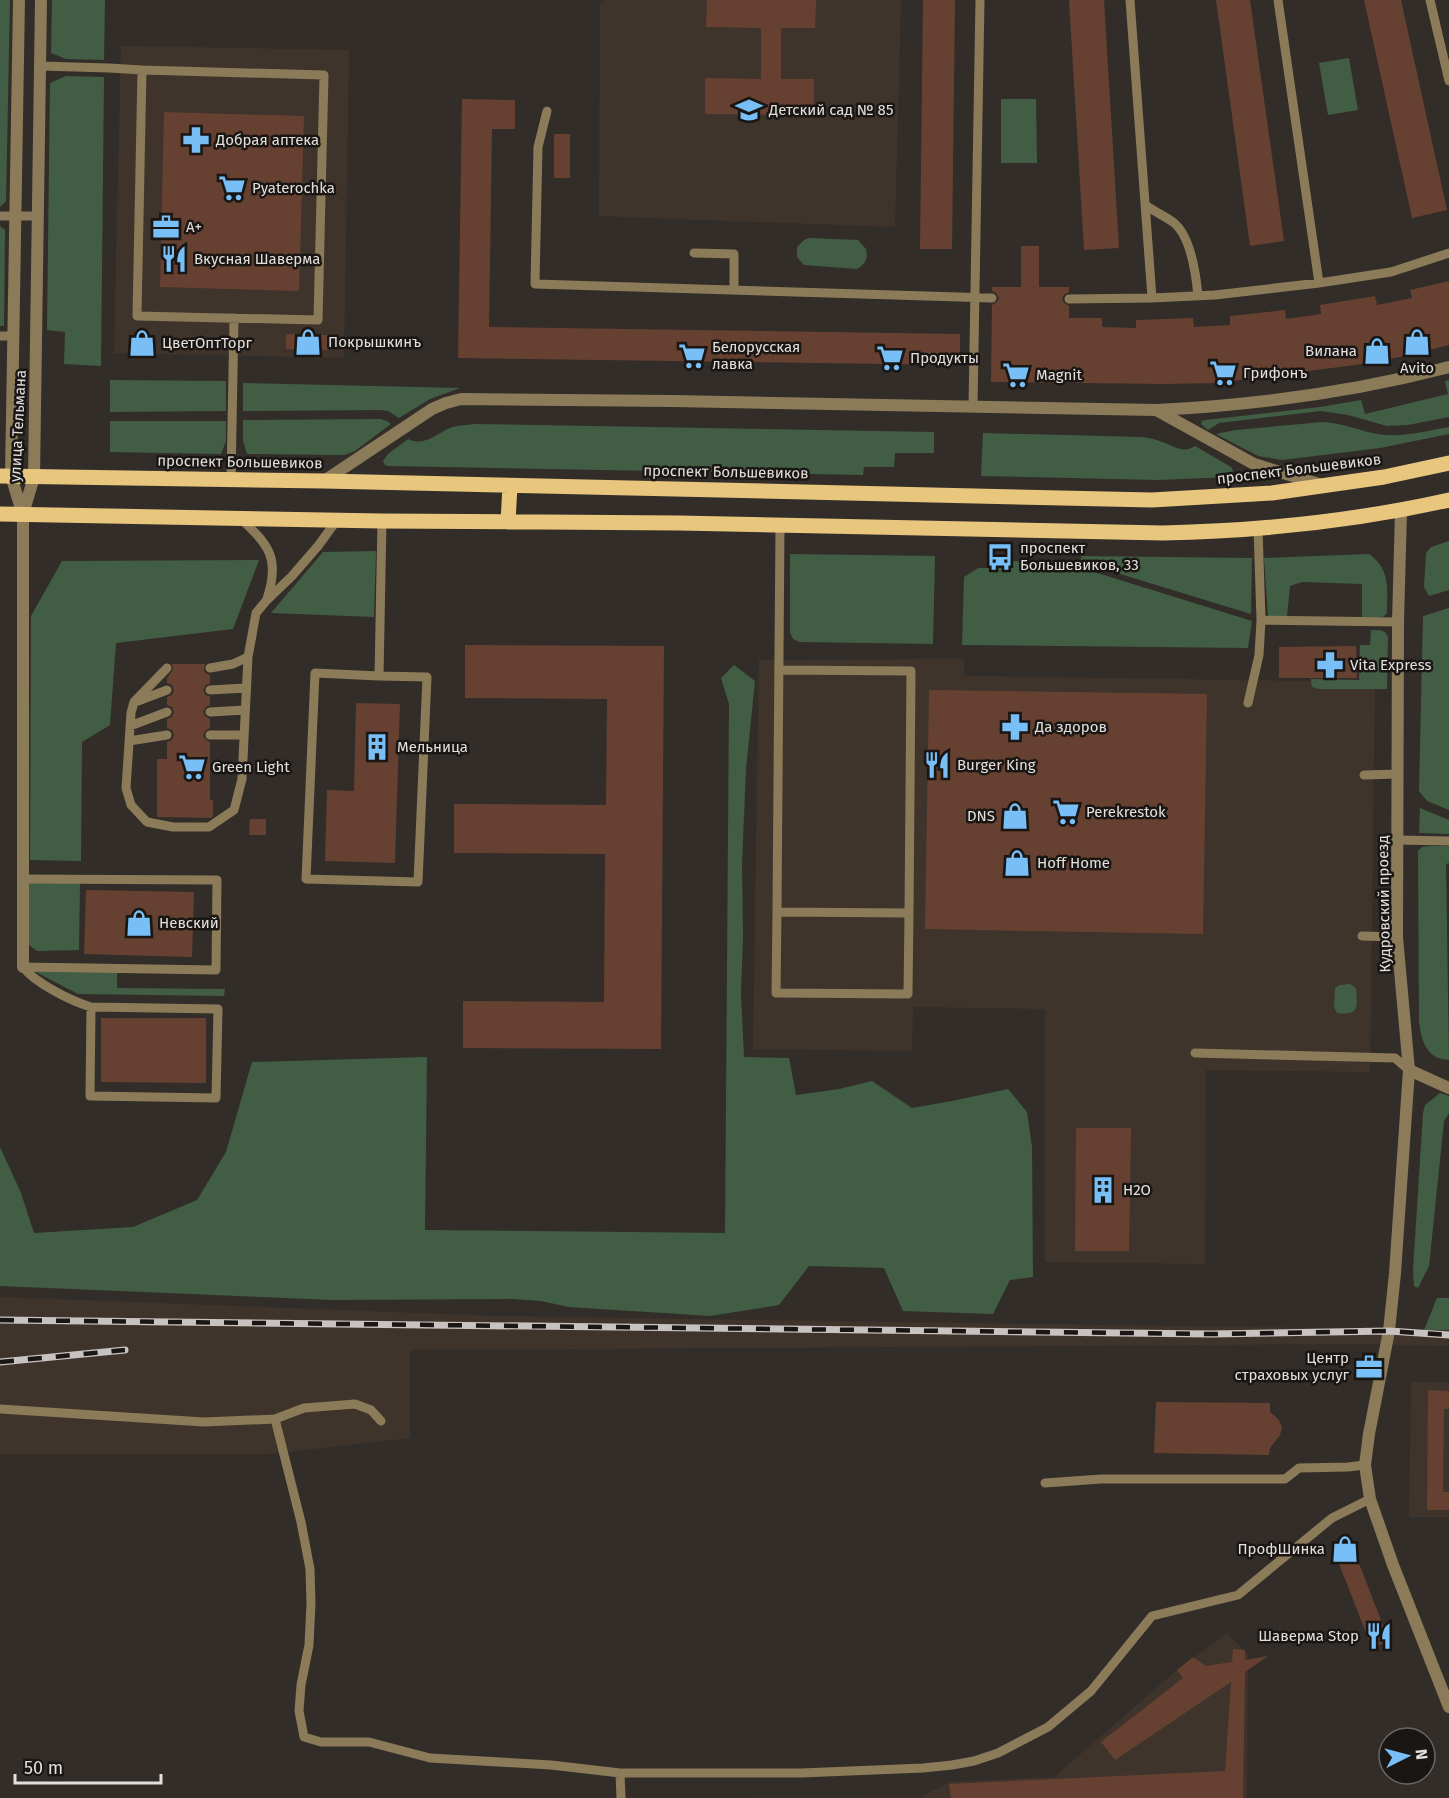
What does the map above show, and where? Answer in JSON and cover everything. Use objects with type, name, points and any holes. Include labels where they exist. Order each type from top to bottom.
[{"type":"main road","name":"проспект Большевиков","points":[[6,476],[1152,500],[1272,493],[1384,477],[1449,463]]},
{"type":"main road","points":[[508,522],[510,486]]},
{"type":"main road","points":[[0,514],[1130,533],[1216,532],[1327,522],[1401,511],[1449,500]]},
{"type":"street","name":"улица Тельмана","points":[[20,0],[14,336],[6,476],[23,515]]},
{"type":"street","name":"улица Тельмана","points":[[23,515],[34,477],[41,0]]},
{"type":"street","points":[[324,481],[432,409],[461,399],[673,400],[1157,410],[1261,402],[1341,391],[1449,367]]},
{"type":"street","points":[[1157,410],[1254,464],[1323,485]]},
{"type":"street","name":"Кудровский проезд","points":[[1401,511],[1398,622],[1397,937],[1409,1070],[1389,1331],[1365,1465],[1370,1499],[1449,1707]]},
{"type":"street","points":[[23,515],[23,967]]},
{"type":"street","points":[[1409,1070],[1449,1088]]},
{"type":"lane","points":[[973,406],[980,0]]},
{"type":"lane","points":[[1130,0],[1152,298]]},
{"type":"lane","points":[[1278,0],[1318,283]]},
{"type":"lane","points":[[1430,0],[1449,81]]},
{"type":"lane","points":[[40,66],[324,75],[318,320],[137,316],[142,70]]},
{"type":"lane","points":[[548,111],[538,147],[535,284],[992,298]]},
{"type":"lane","points":[[1145,205],[1174,223],[1182,231],[1196,277],[1198,296]]},
{"type":"lane","points":[[0,216],[38,216]]},
{"type":"lane","points":[[694,253],[735,254],[734,290]]},
{"type":"lane","points":[[1069,299],[1198,296],[1318,283],[1391,272],[1449,253]]},
{"type":"lane","points":[[231,480],[234,318]]},
{"type":"lane","points":[[0,336],[14,336]]},
{"type":"lane","points":[[241,519],[259,535],[270,553],[274,567],[272,584],[266,601]]},
{"type":"lane","points":[[167,668],[134,702],[131,713],[126,788],[131,805],[147,822],[173,827],[209,827],[234,810],[242,779],[248,657],[256,613],[292,576],[337,520]]},
{"type":"lane","points":[[379,676],[382,521]]},
{"type":"lane","points":[[779,670],[911,671],[908,994],[776,993],[780,526]]},
{"type":"lane","points":[[1248,702],[1259,655],[1261,620],[1258,528]]},
{"type":"lane","points":[[1261,620],[1398,622]]},
{"type":"lane","points":[[210,668],[233,664],[248,657]]},
{"type":"lane","points":[[315,673],[379,676],[428,677],[418,882],[306,879],[315,673]]},
{"type":"lane","points":[[210,690],[246,688]]},
{"type":"lane","points":[[134,702],[167,690]]},
{"type":"lane","points":[[210,712],[245,710]]},
{"type":"lane","points":[[130,726],[167,712]]},
{"type":"lane","points":[[129,741],[167,735]]},
{"type":"lane","points":[[210,735],[244,735]]},
{"type":"lane","points":[[1364,775],[1398,774]]},
{"type":"lane","points":[[1398,840],[1449,841]]},
{"type":"lane","points":[[23,879],[217,880],[216,969],[23,967]]},
{"type":"lane","points":[[777,912],[909,913]]},
{"type":"lane","points":[[1362,936],[1397,937]]},
{"type":"lane","points":[[23,967],[30,977],[91,1007],[218,1009],[216,1098],[90,1095],[91,1007]]},
{"type":"lane","points":[[1196,1053],[1395,1058],[1409,1070]]},
{"type":"lane","points":[[0,1409],[204,1422],[275,1419],[304,1408],[355,1404],[371,1410],[381,1421]]},
{"type":"lane","points":[[275,1419],[301,1522],[310,1569],[309,1645],[301,1685],[299,1711],[304,1737],[321,1742],[369,1742],[430,1758],[551,1765],[620,1773],[801,1773],[923,1768],[963,1763],[998,1753],[1048,1727],[1092,1691],[1152,1616],[1238,1595],[1332,1518],[1370,1499]]},
{"type":"lane","points":[[1045,1483],[1101,1479],[1285,1479],[1299,1468],[1365,1465]]},
{"type":"lane","points":[[620,1773],[621,1798]]},
{"type":"shaded area","name":"Детский сад № 85","points":[[604,0],[901,0],[895,227],[599,216],[600,3]]},
{"type":"shaded area","points":[[121,46],[349,50],[344,358],[114,353]]},
{"type":"shaded area","points":[[964,659],[964,676],[1375,682],[1370,1072],[1206,1070],[1205,1264],[1045,1262],[1045,1009],[913,1007],[912,1051],[753,1049],[759,660]]},
{"type":"shaded area","points":[[0,1297],[496,1316],[1449,1330],[1449,1346],[1357,1344],[410,1350],[410,1438],[269,1454],[0,1454]]},
{"type":"shaded area","points":[[1411,1382],[1449,1382],[1449,1517],[1409,1517]]},
{"type":"shaded area","points":[[1227,1633],[1248,1655],[1247,1798],[733,1798],[922,1797],[949,1782],[1054,1777],[1177,1670]]},
{"type":"green space","points":[[0,0],[10,0],[6,201],[0,207]]},
{"type":"green space","points":[[52,0],[105,0],[104,60],[66,59],[51,53]]},
{"type":"green space","points":[[1349,58],[1358,110],[1328,115],[1319,63]]},
{"type":"green space","points":[[66,76],[104,77],[101,366],[64,364],[65,332],[47,330],[50,83]]},
{"type":"green space","points":[[1001,99],[1036,99],[1037,163],[1001,163]]},
{"type":"green space","points":[[0,226],[5,230],[4,326],[0,326]]},
{"type":"green space","points":[[809,238],[858,240],[866,249],[866,260],[857,269],[804,265],[797,257],[797,247]]},
{"type":"green space","points":[[110,380],[226,381],[226,411],[110,412]]},
{"type":"green space","points":[[1449,380],[1449,417],[1408,425],[1387,426],[1348,415],[1321,411],[1219,423],[1208,430],[1201,424],[1205,420],[1361,400],[1365,414],[1448,394],[1445,381]]},
{"type":"green space","points":[[243,383],[460,388],[430,399],[399,418],[388,411],[380,410],[243,411]]},
{"type":"green space","points":[[380,419],[391,424],[355,451],[345,455],[247,454],[243,441],[243,420]]},
{"type":"green space","points":[[110,421],[226,421],[226,441],[221,454],[110,452]]},
{"type":"green space","points":[[1323,422],[1387,435],[1414,434],[1449,427],[1449,434],[1380,448],[1282,460],[1258,456],[1216,434]]},
{"type":"green space","points":[[475,424],[934,432],[934,453],[895,453],[894,467],[864,467],[863,475],[388,466],[383,461],[388,454],[408,439],[425,441],[450,428]]},
{"type":"green space","points":[[983,433],[1145,437],[1182,449],[1195,446],[1231,467],[1233,472],[1230,477],[1158,480],[981,476]]},
{"type":"green space","points":[[1449,541],[1449,590],[1429,596],[1424,587],[1426,553],[1431,547]]},
{"type":"green space","points":[[376,551],[374,617],[271,613],[323,552]]},
{"type":"green space","points":[[790,554],[935,556],[933,644],[800,642],[793,639],[790,632]]},
{"type":"green space","points":[[1369,554],[1381,566],[1386,580],[1387,613],[1383,617],[1364,618],[1362,616],[1362,584],[1302,582],[1290,586],[1287,617],[1270,618],[1268,615],[1264,558]]},
{"type":"green space","points":[[1081,556],[1252,558],[1251,614],[1081,562]]},
{"type":"green space","points":[[259,560],[233,629],[116,643],[110,725],[82,742],[81,861],[30,860],[31,616],[62,561]]},
{"type":"green space","points":[[1007,561],[1062,562],[1252,621],[1248,648],[962,645],[964,577],[978,568],[1006,568]]},
{"type":"green space","points":[[1449,608],[1449,810],[1427,801],[1419,791],[1423,616]]},
{"type":"green space","points":[[1371,630],[1383,631],[1388,637],[1387,689],[1319,689],[1312,687],[1311,679],[1359,680],[1360,645],[1370,645]]},
{"type":"green space","points":[[734,665],[755,681],[746,769],[742,863],[741,994],[744,1057],[789,1058],[796,1095],[839,1089],[872,1081],[912,1108],[1008,1089],[1027,1112],[1032,1147],[1033,1277],[1010,1280],[993,1314],[903,1311],[884,1268],[809,1266],[779,1305],[710,1316],[569,1307],[541,1301],[512,1299],[332,1300],[0,1286],[0,1147],[21,1193],[34,1233],[133,1227],[197,1200],[226,1152],[252,1062],[427,1057],[425,1230],[725,1233],[729,704],[721,678]]},
{"type":"green space","points":[[1420,808],[1449,820],[1449,834],[1419,833]]},
{"type":"green space","points":[[1428,846],[1449,846],[1449,863],[1446,864],[1449,1060],[1435,1056],[1426,1047],[1419,1021],[1418,851]]},
{"type":"green space","points":[[28,881],[80,882],[79,950],[37,951],[29,945]]},
{"type":"green space","points":[[34,971],[117,972],[117,988],[225,989],[224,996],[78,994]]},
{"type":"green space","points":[[1350,984],[1356,988],[1356,1009],[1350,1013],[1337,1013],[1334,1007],[1335,988]]},
{"type":"green space","points":[[1440,1093],[1449,1096],[1449,1113],[1444,1121],[1429,1266],[1418,1288],[1414,1286],[1413,1270],[1423,1113],[1425,1105]]},
{"type":"green space","points":[[1437,1298],[1449,1298],[1449,1330],[1424,1330]]},
{"type":"building","points":[[707,0],[816,0],[815,28],[781,28],[781,79],[814,79],[814,115],[705,114],[705,78],[761,79],[761,28],[706,27]]},
{"type":"building","points":[[923,0],[955,0],[952,249],[920,249]]},
{"type":"building","points":[[1069,0],[1104,0],[1119,248],[1084,250]]},
{"type":"building","points":[[1216,0],[1250,0],[1284,241],[1250,246]]},
{"type":"building","points":[[1364,0],[1401,0],[1447,210],[1412,218]]},
{"type":"building","points":[[462,99],[515,100],[515,129],[492,129],[489,327],[960,334],[960,365],[458,358]]},
{"type":"building","name":"Pyaterochka","points":[[164,112],[304,116],[299,291],[160,287]]},
{"type":"building","points":[[554,134],[570,134],[570,178],[554,178]]},
{"type":"building","points":[[1021,246],[1039,246],[1039,287],[1069,287],[1069,292],[1062,298],[1069,306],[1069,318],[1102,318],[1102,327],[1136,328],[1136,320],[1193,318],[1194,327],[1230,325],[1230,316],[1285,310],[1286,319],[1321,314],[1320,305],[1375,296],[1377,305],[1412,298],[1410,290],[1449,281],[1449,345],[1355,365],[1217,383],[991,382],[992,305],[999,298],[992,291],[992,287],[1021,287]]},
{"type":"building","name":"Покрышкинъ","points":[[286,334],[330,335],[329,350],[286,349]]},
{"type":"building","points":[[465,645],[664,646],[661,1049],[463,1048],[463,1001],[604,1002],[605,854],[454,853],[454,804],[606,805],[607,699],[465,698]]},
{"type":"building","points":[[1356,646],[1357,678],[1279,678],[1279,647]]},
{"type":"building","points":[[172,664],[205,664],[205,673],[210,675],[210,683],[203,690],[210,697],[210,705],[203,712],[210,719],[210,728],[203,736],[210,742],[210,800],[213,800],[211,818],[157,817],[157,759],[167,759],[167,742],[172,740],[174,735],[172,730],[167,728],[167,719],[172,717],[174,712],[172,707],[167,705],[167,697],[172,695],[174,690],[172,685],[167,683],[167,678],[173,670]]},
{"type":"building","name":"Perekrestok","points":[[929,690],[1207,694],[1203,934],[925,929]]},
{"type":"building","name":"Мельница","points":[[356,703],[400,704],[395,863],[325,861],[327,790],[354,791]]},
{"type":"building","points":[[250,819],[266,819],[266,835],[249,835]]},
{"type":"building","name":"Невский","points":[[86,890],[194,892],[192,957],[84,954]]},
{"type":"building","points":[[101,1018],[206,1018],[206,1083],[101,1082]]},
{"type":"building","name":"H2O","points":[[1076,1128],[1131,1128],[1129,1251],[1075,1251]]},
{"type":"building","points":[[1428,1390],[1449,1391],[1449,1409],[1444,1409],[1443,1492],[1449,1492],[1449,1510],[1427,1510]]},
{"type":"building","points":[[1156,1402],[1270,1403],[1270,1412],[1279,1420],[1282,1428],[1280,1435],[1270,1448],[1269,1455],[1154,1453]]},
{"type":"building","points":[[1350,1540],[1389,1641],[1372,1648],[1332,1546]]},
{"type":"building","points":[[1233,1649],[1245,1650],[1245,1660],[1268,1656],[1245,1672],[1243,1798],[951,1798],[949,1784],[1225,1771],[1231,1682],[1115,1760],[1101,1742],[1183,1678],[1177,1670],[1193,1657],[1206,1666],[1232,1662]]},
{"type":"railway","points":[[0,1320],[1211,1334],[1389,1331],[1449,1335]]},
{"type":"railway","points":[[0,1362],[125,1350]]},
{"type":"place","name":"Детский сад № 85","points":[[749,110]]},
{"type":"place","name":"Добрая аптека","points":[[196,140]]},
{"type":"place","name":"Pyaterochka","points":[[232,188]]},
{"type":"place","name":"А+","points":[[166,227]]},
{"type":"place","name":"Вкусная Шаверма","points":[[174,259]]},
{"type":"place","name":"Покрышкинъ","points":[[308,342]]},
{"type":"place","name":"Avito","points":[[1417,342]]},
{"type":"place","name":"ЦветОптТорг","points":[[142,343]]},
{"type":"place","name":"Вилана","points":[[1377,351]]},
{"type":"place","name":"Белорусская лавка","points":[[692,356]]},
{"type":"place","name":"Продукты","points":[[890,358]]},
{"type":"place","name":"Грифонъ","points":[[1223,373]]},
{"type":"place","name":"Magnit","points":[[1016,375]]},
{"type":"place","name":"проспект Большевиков, 33","points":[[1000,557]]},
{"type":"place","name":"Vita Express","points":[[1330,665]]},
{"type":"place","name":"Да здоров","points":[[1015,727]]},
{"type":"place","name":"Мельница","points":[[377,747]]},
{"type":"place","name":"Burger King","points":[[937,765]]},
{"type":"place","name":"Green Light","points":[[192,767]]},
{"type":"place","name":"Perekrestok","points":[[1066,812]]},
{"type":"place","name":"DNS","points":[[1015,816]]},
{"type":"place","name":"Hoff Home","points":[[1017,863]]},
{"type":"place","name":"Невский","points":[[139,923]]},
{"type":"place","name":"H2O","points":[[1103,1190]]},
{"type":"place","name":"Центр страховых услуг","points":[[1369,1367]]},
{"type":"place","name":"ПрофШинка","points":[[1345,1549]]},
{"type":"place","name":"Шаверма Stop","points":[[1379,1636]]}]
